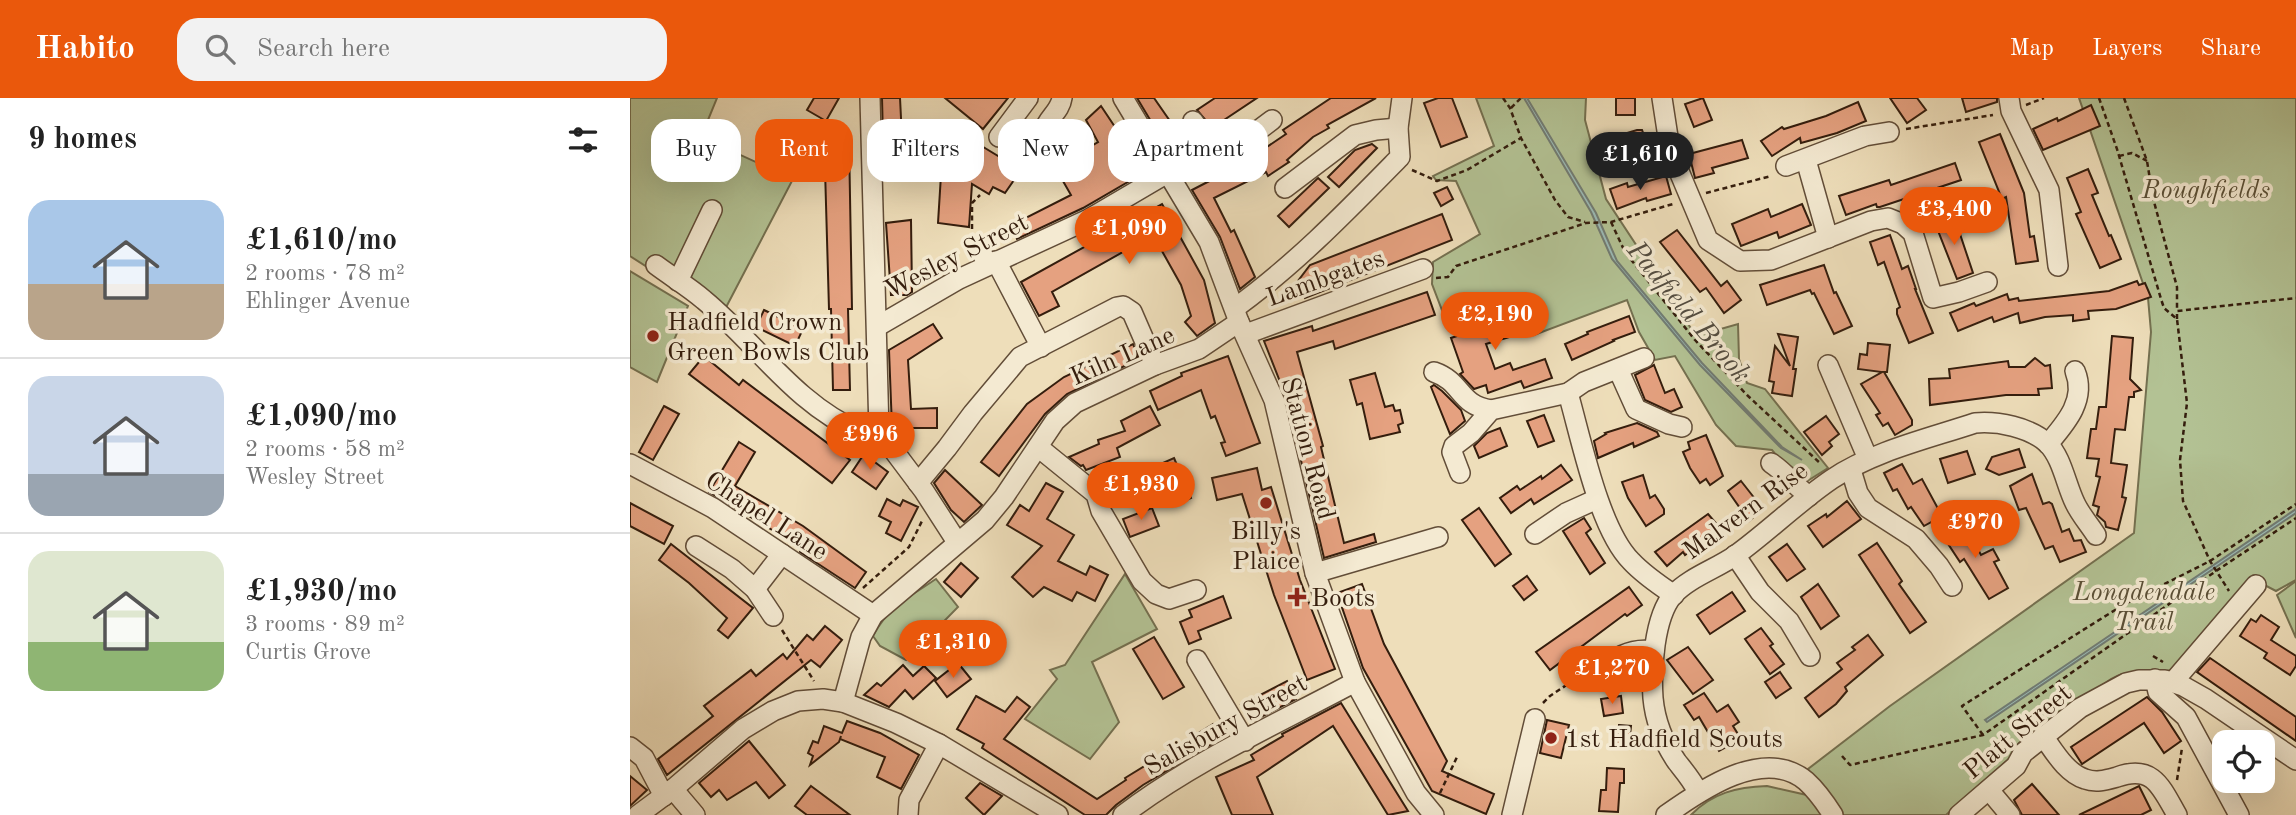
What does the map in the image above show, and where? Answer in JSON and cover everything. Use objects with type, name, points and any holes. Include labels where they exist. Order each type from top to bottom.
[{"type":"street","points":[[870,98],[879,428],[957,542]]},
{"type":"street","points":[[1012,119],[1028,98]]},
{"type":"street","points":[[1052,119],[1059,111],[1062,98]]},
{"type":"street","name":"Station Road","points":[[1123,98],[1136,119]]},
{"type":"street","points":[[1240,321],[1271,282],[1331,227],[1400,157],[1398,128],[1402,98]]},
{"type":"street","points":[[1662,98],[1670,150],[1708,240],[1740,261],[1771,260],[1871,221],[1888,218],[1903,224],[1913,233],[1933,298],[1987,282]]},
{"type":"street","points":[[2010,105],[2049,190],[2058,267]]},
{"type":"street","name":"Wesley Street","points":[[1268,123],[1272,120]]},
{"type":"street","points":[[1285,188],[1355,135],[1398,128]]},
{"type":"street","points":[[1786,166],[1865,136],[1889,132]]},
{"type":"street","points":[[1806,160],[1828,238]]},
{"type":"street","name":"Wesley Street","points":[[878,326],[993,263],[1089,219],[1152,182]]},
{"type":"street","name":"Station Road","points":[[1175,182],[1209,242],[1274,400],[1315,573],[1356,682],[1416,793],[1433,813]]},
{"type":"street","points":[[1903,224],[1952,199]]},
{"type":"street","points":[[678,281],[712,209]]},
{"type":"street","points":[[977,246],[993,263],[1041,346]]},
{"type":"street","points":[[656,265],[704,300],[778,373],[833,418],[860,432],[879,428]]},
{"type":"street","name":"Lambgates","points":[[1240,321],[1423,269]]},
{"type":"street","points":[[918,483],[1020,357],[1117,307],[1123,306],[1132,312],[1156,365]]},
{"type":"street","name":"Kiln Lane","points":[[873,615],[985,520],[1004,497],[1055,421],[1075,403],[1156,365],[1199,349],[1240,321]]},
{"type":"street","points":[[1434,372],[1454,383],[1469,403],[1491,410],[1568,393],[1584,382],[1644,358]]},
{"type":"street","points":[[1828,365],[1868,459]]},
{"type":"street","points":[[1618,369],[1636,409],[1682,427]]},
{"type":"street","points":[[2076,371],[2076,408],[2048,444],[2062,470],[2074,502],[2096,535]]},
{"type":"street","points":[[1568,393],[1597,499],[1611,530],[1629,559],[1674,595]]},
{"type":"street","points":[[1460,473],[1452,452],[1454,446],[1471,433],[1491,410]]},
{"type":"street","name":"Malvern Rise","points":[[1698,792],[1691,777],[1678,764],[1667,746],[1653,699],[1654,651],[1666,606],[1674,595],[1735,555],[1809,496],[1868,459],[1975,423],[1993,421],[2013,427],[2048,444]]},
{"type":"street","points":[[1038,447],[1097,494],[1101,511],[1121,547],[1142,581],[1156,594],[1169,599],[1196,590]]},
{"type":"street","points":[[1771,463],[1786,472],[1799,489],[1809,496]]},
{"type":"street","name":"Chapel Lane","points":[[630,464],[713,508],[873,615]]},
{"type":"street","points":[[1097,494],[1111,481],[1130,474]]},
{"type":"street","points":[[1842,474],[1868,508],[1916,539],[1952,586]]},
{"type":"street","points":[[1535,534],[1566,513],[1597,499]]},
{"type":"street","points":[[1315,573],[1438,537]]},
{"type":"street","points":[[696,546],[732,569],[755,589],[773,616]]},
{"type":"street","points":[[755,589],[782,554]]},
{"type":"street","points":[[1735,555],[1760,592],[1789,621],[1810,656]]},
{"type":"street","points":[[2239,815],[2186,717],[2158,692],[2164,680],[2256,585]]},
{"type":"street","points":[[843,702],[861,637],[873,615]]},
{"type":"street","points":[[1595,674],[1612,660],[1630,651],[1654,651]]},
{"type":"street","points":[[1197,660],[1245,741]]},
{"type":"street","points":[[2164,680],[2206,699],[2296,760]]},
{"type":"street","name":"Platt Street","points":[[1959,815],[2016,766],[2024,753],[2043,736],[2080,708],[2126,683],[2164,680]]},
{"type":"street","name":"Salisbury Street","points":[[1123,815],[1150,795],[1356,682]]},
{"type":"street","points":[[638,815],[743,729],[798,701],[823,699],[843,702],[939,744],[1058,815]]},
{"type":"street","points":[[1512,815],[1535,719]]},
{"type":"street","points":[[2043,736],[2066,767],[2084,779],[2103,781],[2131,771],[2148,775],[2161,787],[2175,812]]},
{"type":"street","points":[[908,815],[909,800],[939,744]]},
{"type":"street","points":[[630,747],[645,758],[669,792],[695,815]]},
{"type":"street","points":[[1666,815],[1698,792],[1732,775],[1747,771],[1774,770],[1789,772],[1807,782],[1833,815]]},
{"type":"street","points":[[1989,789],[2010,815]]},
{"type":"path","points":[[1503,98],[1541,176],[1568,217],[1589,222]]},
{"type":"path","points":[[1510,108],[1521,98]]},
{"type":"path","points":[[1889,132],[2044,98]]},
{"type":"path","points":[[2099,98],[2164,308],[2177,319]]},
{"type":"path","points":[[2124,98],[2147,162],[2153,198],[2177,286],[2177,319],[2187,403],[2180,460],[2183,501],[2235,607]]},
{"type":"path","points":[[1400,157],[1415,173],[1437,181],[1467,170],[1521,138]]},
{"type":"path","points":[[2119,156],[2132,153],[2147,162]]},
{"type":"path","points":[[977,246],[971,227],[972,203],[980,195]]},
{"type":"path","points":[[1423,269],[1430,278],[1448,276],[1456,266],[1589,222],[1602,221]]},
{"type":"path","points":[[1611,222],[1625,252],[1695,340],[1747,395],[1812,454],[1842,474]]},
{"type":"path","points":[[2177,311],[2296,298]]},
{"type":"path","points":[[1983,735],[1962,706],[2123,605],[2211,562],[2296,504]]},
{"type":"path","points":[[850,600],[909,547],[924,517]]},
{"type":"path","points":[[1842,756],[1850,765],[1983,735],[2216,570],[2296,518]]},
{"type":"path","points":[[773,616],[804,662],[823,699]]},
{"type":"path","points":[[1535,719],[1550,696],[1581,676],[1595,674]]},
{"type":"path","points":[[2175,812],[2186,717]]},
{"type":"path","points":[[1433,813],[1457,757]]},
{"type":"green space","points":[[630,98],[717,98],[708,119],[651,119],[651,182],[741,182],[741,155],[755,162],[755,182],[791,182],[722,315],[630,256]]},
{"type":"green space","points":[[1476,98],[1586,98],[1585,120],[1606,199],[1696,336],[1738,324],[1739,359],[1747,383],[1765,389],[1828,468],[1801,485],[1772,450],[1736,446],[1716,425],[1675,356],[1655,360],[1639,332],[1627,300],[1534,335],[1520,294],[1445,318],[1432,284],[1433,262],[1480,234],[1456,181],[1436,180],[1433,176],[1494,146]]},
{"type":"green space","points":[[2079,98],[2296,98],[2296,580],[2276,591],[2255,580],[2173,673],[2133,672],[2111,679],[2019,743],[2012,756],[1946,815],[1842,815],[1808,769],[1890,706],[2134,533],[2151,332],[2148,298]]},
{"type":"green space","name":"Hadfield Crown Green Bowls Club","points":[[630,271],[688,306],[657,382],[630,367]]},
{"type":"green space","points":[[1125,574],[1157,629],[1092,662],[1119,722],[1090,759],[1025,719],[1057,679],[1050,670],[1065,665]]},
{"type":"green space","points":[[936,579],[958,607],[906,660],[880,646],[873,636],[886,617],[900,603]]},
{"type":"green space","points":[[2296,581],[2296,638],[2277,595]]},
{"type":"green space","points":[[1767,786],[1811,796],[1824,815],[1691,815],[1716,796],[1745,788]]},
{"type":"water","points":[[1524,98],[1527,98],[1596,213],[1617,261],[1702,363],[1782,447],[1802,460],[1781,448],[1700,365],[1612,259],[1591,212]]},
{"type":"water","points":[[2296,509],[2296,513],[1987,722],[1985,720]]},
{"type":"building","points":[[814,98],[839,98],[827,119],[807,110]]},
{"type":"building","points":[[882,98],[900,98],[901,119],[883,119]]},
{"type":"building","points":[[945,98],[1008,98],[984,128],[984,119],[971,119]]},
{"type":"building","points":[[1137,98],[1154,98],[1169,119],[1150,119]]},
{"type":"building","points":[[1215,98],[1257,98],[1226,119],[1204,119],[1197,110]]},
{"type":"building","points":[[1331,98],[1376,98],[1327,125],[1329,128],[1313,137],[1287,160],[1289,162],[1268,176],[1268,146],[1286,134],[1283,130]]},
{"type":"building","points":[[1438,98],[1452,98],[1467,137],[1441,147],[1424,103]]},
{"type":"building","points":[[1616,98],[1635,98],[1635,115],[1616,115]]},
{"type":"building","points":[[1703,98],[1712,120],[1694,127],[1685,104]]},
{"type":"building","points":[[1890,98],[1917,98],[1926,110],[1907,123]]},
{"type":"building","points":[[1962,98],[1997,98],[1997,102],[1966,112]]},
{"type":"building","points":[[1858,102],[1866,121],[1837,133],[1801,143],[1800,138],[1772,156],[1761,141],[1782,127],[1784,129],[1826,116]]},
{"type":"building","points":[[2091,105],[2100,126],[2043,150],[2033,129],[2057,118],[2058,121]]},
{"type":"building","points":[[1101,106],[1110,119],[1108,182],[1128,182],[1083,208],[1017,239],[1012,225],[1071,195],[1064,182],[1094,182],[1094,144],[1098,142],[1094,135],[1094,119],[1087,119]]},
{"type":"building","points":[[1642,130],[1648,146],[1631,154],[1624,134]]},
{"type":"building","points":[[2000,134],[2024,193],[2030,237],[2034,236],[2038,261],[2016,264],[2006,197],[2002,199],[1979,142]]},
{"type":"building","points":[[1742,140],[1748,158],[1712,168],[1714,173],[1695,178],[1689,154]]},
{"type":"building","points":[[1372,144],[1377,148],[1339,187],[1328,177],[1355,150]]},
{"type":"building","points":[[984,147],[998,156],[998,182],[1013,182],[1005,193],[993,187],[989,194],[972,184],[969,227],[938,223],[941,182],[984,182]]},
{"type":"building","points":[[1955,163],[1961,180],[1880,207],[1876,204],[1846,215],[1839,196],[1889,180],[1891,185]]},
{"type":"building","points":[[2088,169],[2098,193],[2092,195],[2121,259],[2100,268],[2076,214],[2081,212],[2067,178]]},
{"type":"building","points":[[1666,176],[1671,194],[1647,201],[1646,198],[1617,209],[1610,189],[1627,183],[1628,187]]},
{"type":"building","points":[[1318,178],[1329,188],[1289,227],[1278,216]]},
{"type":"building","points":[[825,182],[850,182],[850,390],[833,390]]},
{"type":"building","points":[[1208,182],[1246,182],[1214,198],[1231,232],[1234,230],[1255,277],[1240,289],[1220,237],[1192,190]]},
{"type":"building","points":[[1447,187],[1453,199],[1441,206],[1434,193]]},
{"type":"building","points":[[1162,204],[1204,280],[1215,323],[1197,336],[1185,322],[1191,316],[1181,285],[1153,235],[1052,292],[1059,306],[1039,316],[1021,282]]},
{"type":"building","points":[[1802,204],[1811,225],[1779,238],[1777,232],[1741,246],[1732,224],[1768,209],[1771,217]]},
{"type":"building","points":[[1442,214],[1452,240],[1305,298],[1298,281],[1310,265]]},
{"type":"building","points":[[1954,216],[1973,273],[1957,279],[1935,223]]},
{"type":"building","points":[[911,220],[912,292],[907,295],[891,295],[886,223]]},
{"type":"building","points":[[1677,230],[1721,286],[1727,281],[1741,300],[1724,313],[1706,288],[1700,292],[1660,242]]},
{"type":"building","points":[[1890,235],[1902,269],[1908,266],[1933,333],[1909,343],[1897,314],[1900,307],[1884,262],[1878,265],[1870,242]]},
{"type":"building","points":[[1824,265],[1834,293],[1836,292],[1852,326],[1834,334],[1810,290],[1767,305],[1760,285]]},
{"type":"building","points":[[2137,281],[2139,285],[2145,283],[2151,297],[2116,309],[2088,311],[2089,319],[2073,321],[2073,315],[2045,317],[2020,323],[2018,313],[1994,322],[1992,317],[1958,331],[1950,313],[2007,294],[2009,300],[2018,298],[2019,301],[2109,291]]},
{"type":"building","points":[[1427,292],[1435,315],[1335,349],[1333,341],[1297,352],[1323,446],[1321,447],[1344,543],[1374,534],[1376,542],[1324,558],[1286,397],[1264,341],[1312,326],[1313,331]]},
{"type":"building","points":[[1514,300],[1520,318],[1514,320],[1519,334],[1486,344],[1495,369],[1510,363],[1513,370],[1545,359],[1552,378],[1524,388],[1521,381],[1488,393],[1486,385],[1474,389],[1460,374],[1463,372],[1451,338],[1484,327],[1479,311]]},
{"type":"building","points":[[764,310],[803,329],[795,346],[756,327]]},
{"type":"building","points":[[1629,316],[1635,332],[1572,360],[1565,344],[1588,334],[1587,332]]},
{"type":"building","points":[[933,324],[942,338],[908,360],[911,409],[937,408],[937,428],[892,428],[889,350]]},
{"type":"building","points":[[1778,334],[1798,337],[1792,396],[1772,393],[1774,382],[1769,381],[1775,346],[1790,366]]},
{"type":"building","points":[[2112,336],[2133,338],[2130,379],[2141,390],[2134,392],[2134,397],[2129,397],[2125,430],[2115,429],[2111,463],[2127,465],[2122,497],[2126,498],[2118,530],[2106,527],[2105,522],[2097,515],[2099,507],[2093,505],[2100,477],[2096,476],[2099,459],[2087,458],[2091,429],[2096,429],[2099,407],[2106,407]]},
{"type":"building","points":[[1868,343],[1890,345],[1887,372],[1884,372],[1912,420],[1912,425],[1895,435],[1888,423],[1883,426],[1876,415],[1880,413],[1861,384],[1882,372],[1858,369],[1860,354],[1867,355]]},
{"type":"building","points":[[1133,344],[1139,359],[1067,394],[1045,414],[999,476],[981,462],[1027,404],[1064,377]]},
{"type":"building","points":[[704,356],[739,385],[743,380],[850,460],[832,483],[689,374]]},
{"type":"building","points":[[1228,356],[1260,443],[1226,456],[1221,443],[1225,442],[1215,416],[1211,418],[1201,390],[1158,410],[1150,391],[1182,376],[1181,373]]},
{"type":"building","points":[[2035,358],[2045,366],[2050,365],[2052,388],[2038,389],[2039,395],[2006,395],[1930,405],[1929,379],[1950,378],[1949,369],[2008,361],[2009,367],[2025,367]]},
{"type":"building","points":[[1654,365],[1665,393],[1674,389],[1682,407],[1671,412],[1645,400],[1635,375]]},
{"type":"building","points":[[1375,373],[1385,407],[1393,405],[1395,411],[1400,410],[1403,423],[1398,425],[1400,432],[1370,439],[1362,403],[1357,405],[1350,380]]},
{"type":"building","points":[[1434,385],[1461,410],[1465,421],[1450,434],[1431,387]]},
{"type":"building","points":[[664,406],[679,414],[653,460],[639,452]]},
{"type":"building","points":[[1150,406],[1160,425],[1117,448],[1120,457],[1086,470],[1083,465],[1069,457],[1099,444],[1098,440],[1125,431],[1121,421]]},
{"type":"building","points":[[1544,415],[1554,441],[1538,447],[1527,421]]},
{"type":"building","points":[[1826,416],[1839,434],[1829,442],[1832,446],[1822,455],[1804,432]]},
{"type":"building","points":[[1637,423],[1657,432],[1659,436],[1634,447],[1633,443],[1598,458],[1594,441],[1605,433]]},
{"type":"building","points":[[1500,428],[1507,446],[1479,458],[1474,446],[1487,433]]},
{"type":"building","points":[[1706,435],[1723,476],[1710,485],[1706,479],[1700,483],[1683,452],[1690,449],[1688,442]]},
{"type":"building","points":[[739,442],[755,452],[735,486],[803,526],[866,572],[855,588],[800,552],[802,548],[709,492]]},
{"type":"building","points":[[2019,449],[2025,467],[1999,475],[1986,469],[1992,457]]},
{"type":"building","points":[[1967,451],[1975,474],[1948,483],[1940,459]]},
{"type":"building","points":[[864,454],[888,472],[876,489],[852,472]]},
{"type":"building","points":[[1174,458],[1191,498],[1173,506],[1156,466]]},
{"type":"building","points":[[1902,464],[1913,484],[1922,479],[1942,516],[1924,526],[1911,507],[1908,509],[1897,489],[1893,491],[1884,473]]},
{"type":"building","points":[[1561,465],[1572,480],[1534,504],[1531,499],[1511,513],[1500,498],[1517,486],[1520,490],[1541,476],[1542,479]]},
{"type":"building","points":[[1257,468],[1262,490],[1271,487],[1300,580],[1335,669],[1307,680],[1274,595],[1242,494],[1217,500],[1212,478]]},
{"type":"building","points":[[945,470],[982,505],[964,522],[951,510],[934,483]]},
{"type":"building","points":[[2032,474],[2043,504],[2052,504],[2062,532],[2069,529],[2074,541],[2081,540],[2086,552],[2060,562],[2053,546],[2045,549],[2026,508],[2019,510],[2010,486]]},
{"type":"building","points":[[1643,475],[1650,498],[1655,495],[1664,509],[1664,514],[1646,526],[1628,498],[1622,482]]},
{"type":"building","points":[[1741,481],[1763,509],[1749,521],[1728,491]]},
{"type":"building","points":[[1046,483],[1063,492],[1047,519],[1074,535],[1058,561],[1086,575],[1090,566],[1108,575],[1095,601],[1077,592],[1072,601],[1044,587],[1033,597],[1012,577],[1042,546],[1007,525],[1020,505],[1029,511]]},
{"type":"building","points":[[887,499],[900,506],[903,500],[918,507],[901,541],[886,533],[891,522],[879,516]]},
{"type":"building","points":[[1847,501],[1861,519],[1823,547],[1808,526],[1826,514],[1827,517]]},
{"type":"building","points":[[630,503],[673,526],[664,544],[630,526]]},
{"type":"building","points":[[1152,508],[1159,526],[1130,537],[1123,519]]},
{"type":"building","points":[[1479,508],[1511,554],[1495,566],[1462,520]]},
{"type":"building","points":[[1708,514],[1721,529],[1685,555],[1683,552],[1667,566],[1655,552]]},
{"type":"building","points":[[1584,518],[1591,529],[1586,533],[1605,563],[1590,574],[1563,531]]},
{"type":"building","points":[[1950,520],[1961,538],[1970,534],[1981,555],[1993,549],[1999,560],[1994,562],[2008,588],[1989,599],[1964,559],[1960,562],[1937,527]]},
{"type":"building","points":[[1877,543],[1902,581],[1899,584],[1926,622],[1910,633],[1859,555]]},
{"type":"building","points":[[671,544],[753,608],[728,638],[718,630],[727,618],[659,560]]},
{"type":"building","points":[[1787,544],[1805,569],[1787,581],[1769,557]]},
{"type":"building","points":[[961,563],[978,578],[961,597],[944,582]]},
{"type":"building","points":[[1527,576],[1537,590],[1524,600],[1513,586]]},
{"type":"building","points":[[1362,584],[1384,644],[1447,761],[1442,771],[1494,794],[1486,814],[1432,791],[1363,668],[1337,593]]},
{"type":"building","points":[[1818,584],[1839,616],[1821,629],[1801,597]]},
{"type":"building","points":[[1629,587],[1642,605],[1627,616],[1625,614],[1550,670],[1536,652]]},
{"type":"building","points":[[1732,592],[1745,611],[1710,634],[1697,615]]},
{"type":"building","points":[[1223,596],[1231,618],[1198,631],[1201,639],[1189,644],[1180,622],[1192,617],[1189,610]]},
{"type":"building","points":[[2261,615],[2279,627],[2271,640],[2296,656],[2296,666],[2290,675],[2264,658],[2267,653],[2240,636],[2251,619],[2256,622]]},
{"type":"building","points":[[977,623],[989,639],[966,657],[953,641]]},
{"type":"building","points":[[825,626],[842,640],[820,667],[811,660],[667,775],[658,759],[713,716],[704,706],[751,670],[756,676],[783,654],[787,659],[807,635],[813,640]]},
{"type":"building","points":[[1761,628],[1773,644],[1770,646],[1784,664],[1770,674],[1745,639]]},
{"type":"building","points":[[1868,635],[1883,655],[1845,687],[1847,691],[1836,704],[1819,717],[1805,698],[1842,669],[1837,663],[1855,650],[1852,647]]},
{"type":"building","points":[[1154,637],[1184,687],[1163,699],[1133,649]]},
{"type":"building","points":[[1688,647],[1713,680],[1693,694],[1667,660]]},
{"type":"building","points":[[2210,658],[2296,717],[2296,741],[2197,672]]},
{"type":"building","points":[[958,663],[971,679],[947,697],[935,681]]},
{"type":"building","points":[[903,665],[913,676],[924,666],[936,678],[913,699],[905,690],[889,707],[864,695],[877,683],[881,686]]},
{"type":"building","points":[[1780,672],[1791,688],[1776,698],[1765,682]]},
{"type":"building","points":[[1287,681],[1296,699],[1251,722],[1241,705]]},
{"type":"building","points":[[1704,693],[1717,712],[1728,705],[1739,722],[1733,726],[1741,739],[1719,751],[1699,717],[1694,720],[1684,705]]},
{"type":"building","points":[[976,696],[1005,712],[1017,697],[1030,707],[1004,739],[1097,799],[1126,780],[1125,778],[1213,724],[1222,738],[1143,785],[1106,815],[1085,815],[982,748],[984,744],[957,729]]},
{"type":"building","points":[[1621,696],[1623,713],[1604,716],[1601,699]]},
{"type":"building","points":[[2147,697],[2162,712],[2181,741],[2164,753],[2144,723],[2082,764],[2071,747]]},
{"type":"building","points":[[1341,703],[1408,811],[1388,815],[1333,726],[1257,777],[1273,815],[1232,815],[1216,777],[1254,760],[1251,755],[1283,736],[1282,734]]},
{"type":"building","name":"1st Hadfield Scouts","points":[[1547,720],[1569,725],[1561,758],[1540,753]]},
{"type":"building","points":[[847,721],[880,733],[919,755],[901,789],[877,777],[885,757],[840,739],[810,765],[813,756],[808,753],[813,741],[818,743],[824,726],[842,733]]},
{"type":"building","points":[[1619,725],[1631,726],[1629,745],[1617,744]]},
{"type":"building","points":[[749,741],[785,785],[769,798],[756,782],[727,800],[719,790],[711,797],[699,783]]},
{"type":"building","points":[[1607,768],[1624,769],[1618,812],[1599,811],[1601,790],[1606,790]]},
{"type":"building","points":[[630,776],[647,790],[630,806]]},
{"type":"building","points":[[980,783],[1002,796],[984,815],[966,798]]},
{"type":"building","points":[[2032,784],[2059,815],[2022,815],[2014,800]]},
{"type":"building","points":[[811,786],[850,815],[807,815],[795,806]]},
{"type":"building","points":[[2139,786],[2151,810],[2141,815],[2079,815]]},
{"type":"place","name":"Hadfield Crown Green Bowls Club","points":[[653,336]]},
{"type":"place","name":"Billy's Plaice","points":[[1266,503]]},
{"type":"place","name":"Boots","points":[[1297,597]]},
{"type":"place","name":"1st Hadfield Scouts","points":[[1551,738]]},
{"type":"park label","name":"Roughfields","points":[[2206,189]]},
{"type":"park label","name":"Longdendale Trail","points":[[2144,606]]},
{"type":"water label","name":"Padfield Brook","points":[[1690,311]]}]
